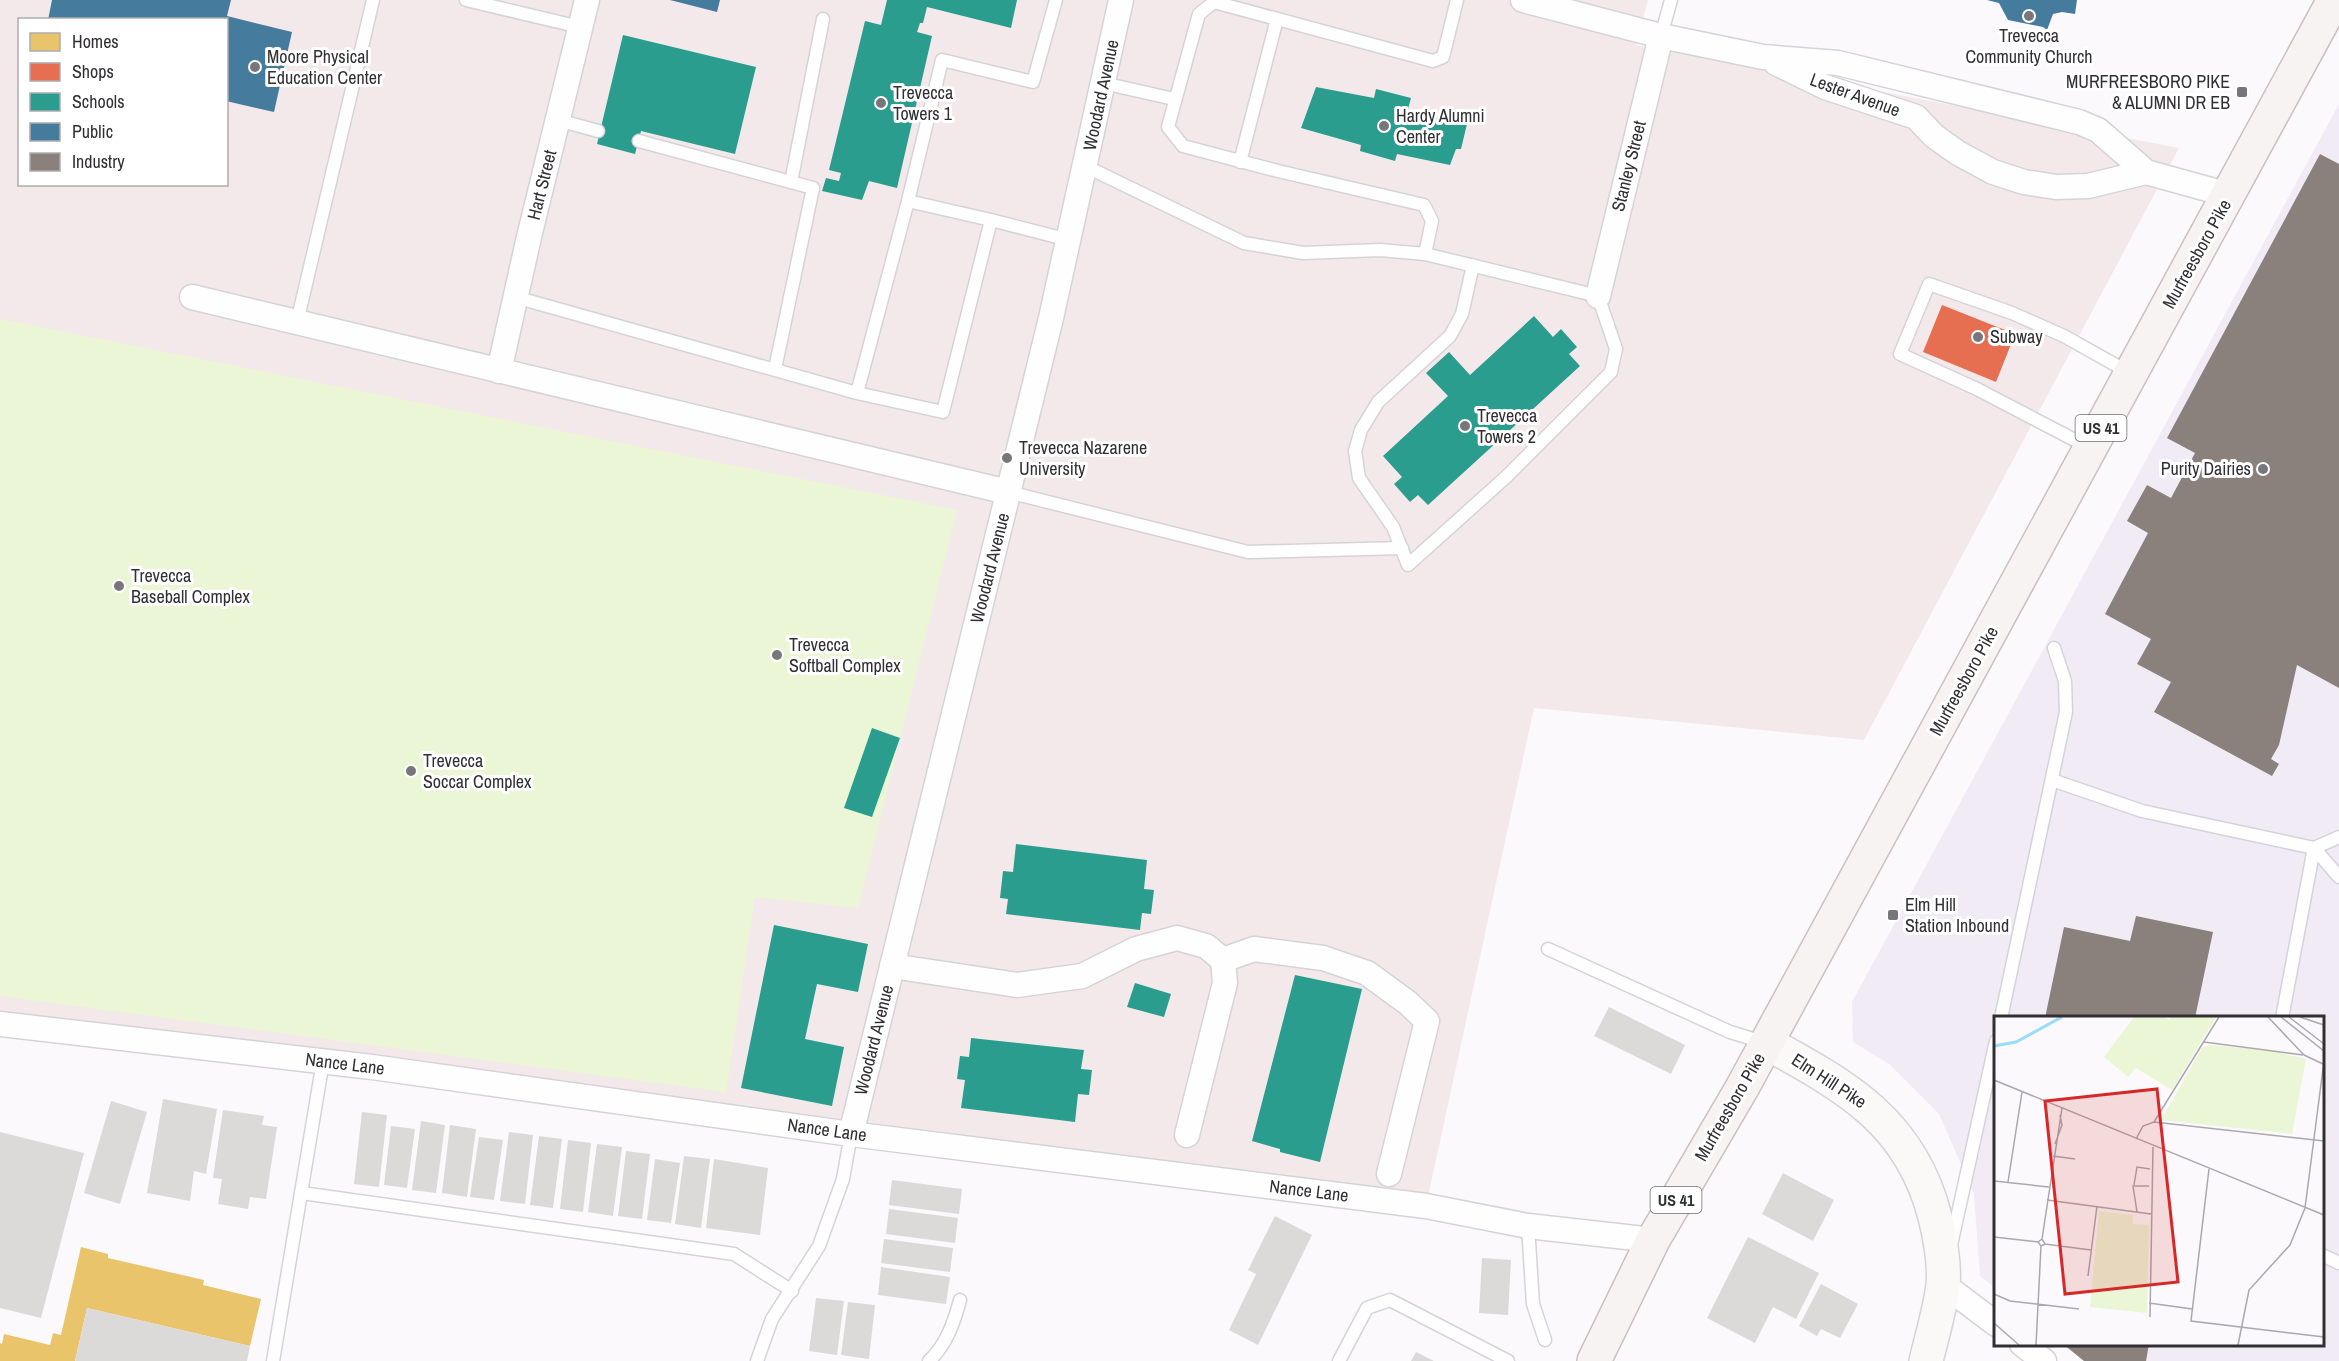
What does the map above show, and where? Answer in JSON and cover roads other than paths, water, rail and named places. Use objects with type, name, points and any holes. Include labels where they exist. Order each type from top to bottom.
[{"type":"main road","name":"Murfreesboro Pike","points":[[1594,1361],[1653,1240],[1767,1043],[2334,0]]},
{"type":"main road","name":"Elm Hill Pike","points":[[1767,1043],[1849,1091],[1881,1117],[1906,1148],[1928,1189],[1939,1232],[1943,1284],[1926,1361]]},
{"type":"street","name":"Hart Street","points":[[499,371],[587,0]]},
{"type":"street","name":"Woodard Avenue","points":[[851,1134],[1008,492],[1122,0]]},
{"type":"street","name":"Lester Avenue","points":[[1523,0],[1661,36],[1764,57],[1838,63],[2014,104],[2079,122],[2098,130],[2146,172],[2229,195]]},
{"type":"street","name":"Stanley Street","points":[[1598,296],[1661,36]]},
{"type":"street","name":"Lester Avenue","points":[[1764,57],[1825,87],[1916,117],[1934,136],[1958,153],[1993,172],[2024,182],[2056,187],[2088,186],[2146,172]]},
{"type":"street","points":[[1916,117],[1925,85]]},
{"type":"street","points":[[192,297],[1008,492]]},
{"type":"street","points":[[892,966],[1017,985],[1082,976],[1136,949],[1177,938],[1206,946],[1223,960],[1225,983],[1187,1135]]},
{"type":"street","points":[[1223,960],[1254,949],[1323,958],[1367,973],[1408,1003],[1427,1021],[1389,1174]]},
{"type":"street","name":"Nance Lane","points":[[0,1024],[323,1061],[851,1134],[1426,1206],[1528,1226],[1653,1240]]},
{"type":"street","points":[[1943,1284],[1994,1323]]},
{"type":"street","points":[[2025,1346],[2044,1361]]},
{"type":"lane","points":[[297,322],[373,0]]},
{"type":"lane","points":[[466,0],[580,27]]},
{"type":"lane","points":[[857,393],[908,201],[942,60],[1033,82],[1056,0]]},
{"type":"lane","points":[[1425,254],[1432,222],[1424,205],[1240,162],[1183,146],[1168,127],[1199,14],[1214,2],[1433,61],[1443,57],[1456,0]]},
{"type":"lane","points":[[1661,36],[1671,0]]},
{"type":"lane","points":[[1240,162],[1277,19]]},
{"type":"lane","points":[[791,182],[823,20]]},
{"type":"lane","points":[[1103,83],[1174,99]]},
{"type":"lane","points":[[558,120],[598,131]]},
{"type":"lane","points":[[639,141],[813,188],[775,369]]},
{"type":"lane","points":[[1085,166],[1244,243],[1303,253],[1380,250],[1425,254],[1473,265],[1598,296],[1616,349],[1611,372],[1506,477],[1408,565],[1393,527],[1359,478],[1355,451],[1361,430],[1378,402],[1450,336],[1462,314],[1473,265]]},
{"type":"lane","points":[[908,201],[1068,240]]},
{"type":"lane","points":[[515,297],[857,393],[943,412],[992,220]]},
{"type":"lane","points":[[2090,448],[1977,389],[1900,354],[1929,284],[2012,313],[2131,374]]},
{"type":"lane","points":[[1008,492],[1248,552],[1402,548]]},
{"type":"lane","points":[[2001,1016],[2066,712],[2065,681],[2054,648]]},
{"type":"lane","points":[[2052,780],[2142,811],[2314,848],[2339,837]]},
{"type":"lane","points":[[2314,848],[2339,877]]},
{"type":"lane","points":[[2282,1016],[2314,848]]},
{"type":"lane","points":[[1548,949],[1730,1032],[1767,1043]]},
{"type":"lane","points":[[1943,1284],[1994,1046]]},
{"type":"lane","points":[[273,1361],[323,1061]]},
{"type":"lane","points":[[759,1361],[772,1319],[819,1246],[843,1179],[851,1134]]},
{"type":"lane","points":[[302,1193],[734,1254],[792,1291]]},
{"type":"lane","points":[[1528,1226],[1533,1304],[1545,1340]]},
{"type":"lane","points":[[2324,1256],[2339,1263]]},
{"type":"lane","points":[[929,1361],[937,1353],[954,1323],[960,1300]]},
{"type":"lane","points":[[1339,1361],[1367,1308],[1390,1300],[1508,1361]]},
{"type":"place","name":"Trevecca Community Church","points":[[2029,16]]},
{"type":"place","name":"Moore Physical Education Center","points":[[255,67]]},
{"type":"place","name":"MURFREESBORO PIKE & ALUMNI DR EB","points":[[2242,92]]},
{"type":"place","name":"Trevecca Towers 1","points":[[881,103]]},
{"type":"place","name":"Hardy Alumni Center","points":[[1384,126]]},
{"type":"place","name":"Subway","points":[[1978,337]]},
{"type":"place","name":"Trevecca Towers 2","points":[[1465,426]]},
{"type":"place","name":"Trevecca Nazarene University","points":[[1007,458]]},
{"type":"place","name":"Purity Dairies","points":[[2263,469]]},
{"type":"place","name":"Trevecca Baseball Complex","points":[[119,586]]},
{"type":"place","name":"Trevecca Softball Complex","points":[[777,655]]},
{"type":"place","name":"Trevecca Soccar Complex","points":[[411,771]]},
{"type":"place","name":"Elm Hill Station Inbound","points":[[1893,915]]}]
